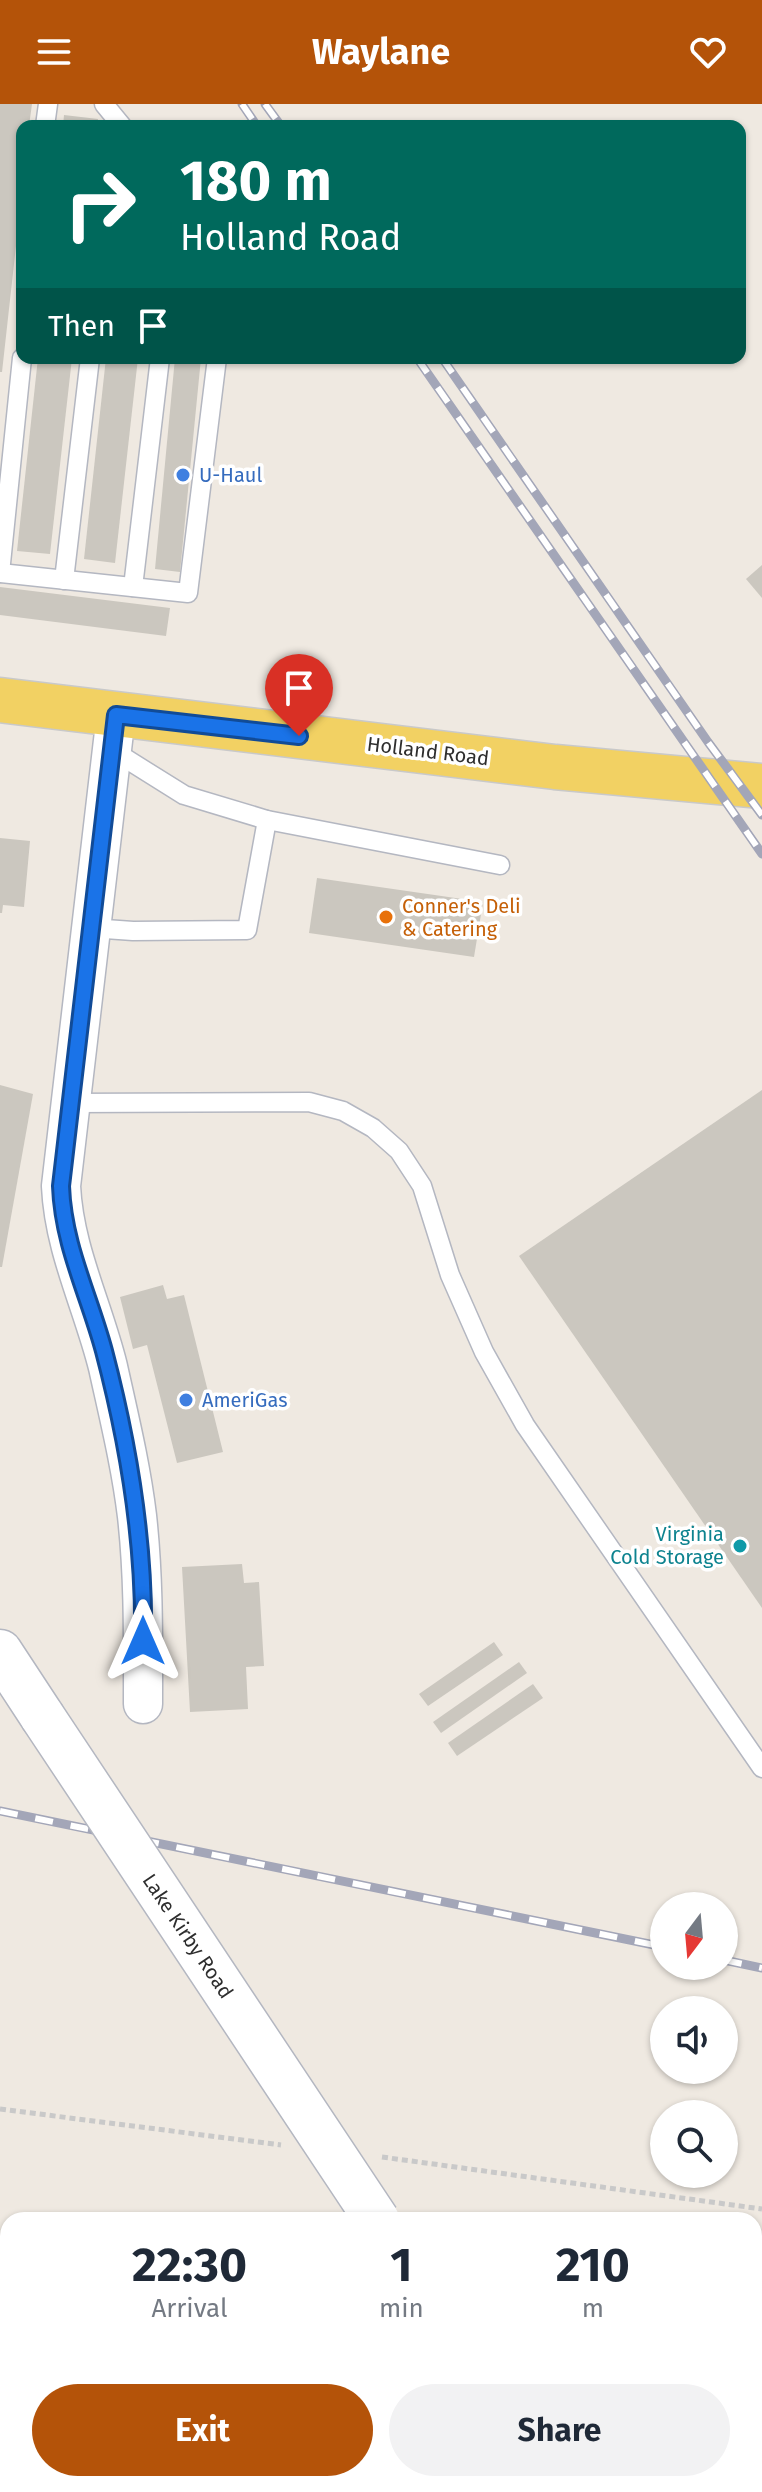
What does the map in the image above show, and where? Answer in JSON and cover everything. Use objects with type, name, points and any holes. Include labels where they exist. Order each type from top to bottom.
[{"type":"main road","name":"Holland Road","points":[[0,700],[114,732],[762,786]]},
{"type":"street","points":[[114,732],[61,1186],[62,1219],[103,1348],[125,1440],[137,1515],[144,1610],[143,1704]]},
{"type":"street","name":"Lake Kirby Road","points":[[0,1652],[372,2212]]},
{"type":"lane","points":[[21,364],[0,573],[188,593],[216,364]]},
{"type":"lane","points":[[64,580],[89,364]]},
{"type":"lane","points":[[133,587],[159,364]]},
{"type":"lane","points":[[114,732],[184,795],[267,820],[500,865]]},
{"type":"lane","points":[[91,928],[133,931],[247,930],[267,820]]},
{"type":"lane","points":[[71,1103],[309,1102],[343,1111],[373,1128],[399,1151],[422,1186],[450,1275],[484,1352],[525,1425],[762,1768]]},
{"type":"building","points":[[0,104],[32,104],[30,120],[16,120],[16,246],[0,372]]},
{"type":"building","points":[[64,115],[98,119],[98,120],[64,120]]},
{"type":"building","points":[[37,364],[71,364],[50,554],[17,551]]},
{"type":"building","points":[[105,364],[137,364],[115,563],[84,559]]},
{"type":"building","points":[[174,364],[200,364],[180,572],[155,569]]},
{"type":"building","points":[[762,565],[762,598],[746,579]]},
{"type":"building","points":[[0,587],[170,608],[166,636],[0,615]]},
{"type":"building","points":[[0,838],[30,841],[24,907],[3,905],[2,913],[0,913]]},
{"type":"building","points":[[317,878],[483,902],[474,957],[309,933]]},
{"type":"building","points":[[0,1085],[33,1094],[2,1267],[0,1267]]},
{"type":"building","points":[[762,1090],[762,1608],[519,1256]]},
{"type":"building","name":"AmeriGas","points":[[163,1285],[167,1299],[184,1295],[223,1452],[177,1463],[147,1345],[133,1349],[120,1297]]},
{"type":"building","points":[[242,1564],[244,1583],[259,1582],[264,1666],[246,1667],[248,1709],[190,1712],[182,1567]]},
{"type":"building","points":[[494,1642],[503,1655],[428,1706],[419,1694]]},
{"type":"building","points":[[519,1662],[527,1673],[441,1733],[433,1722]]},
{"type":"building","points":[[533,1684],[543,1698],[457,1756],[448,1743]]},
{"type":"railway","points":[[242,104],[253,120]]},
{"type":"railway","points":[[265,104],[277,120]]},
{"type":"railway","points":[[421,364],[762,854]]},
{"type":"railway","points":[[446,364],[762,815]]},
{"type":"railway","points":[[0,1811],[650,1944]]},
{"type":"railway","points":[[738,1963],[762,1968]]},
{"type":"place","name":"U-Haul","points":[[183,475]]},
{"type":"place","name":"Conner's Deli & Catering","points":[[386,917]]},
{"type":"place","name":"AmeriGas","points":[[186,1400]]},
{"type":"place","name":"Virginia Cold Storage","points":[[740,1546]]},
{"type":"route","points":[[143,1641],[144,1610],[137,1515],[125,1440],[103,1348],[62,1219],[61,1186],[116,715],[299,736]]}]
